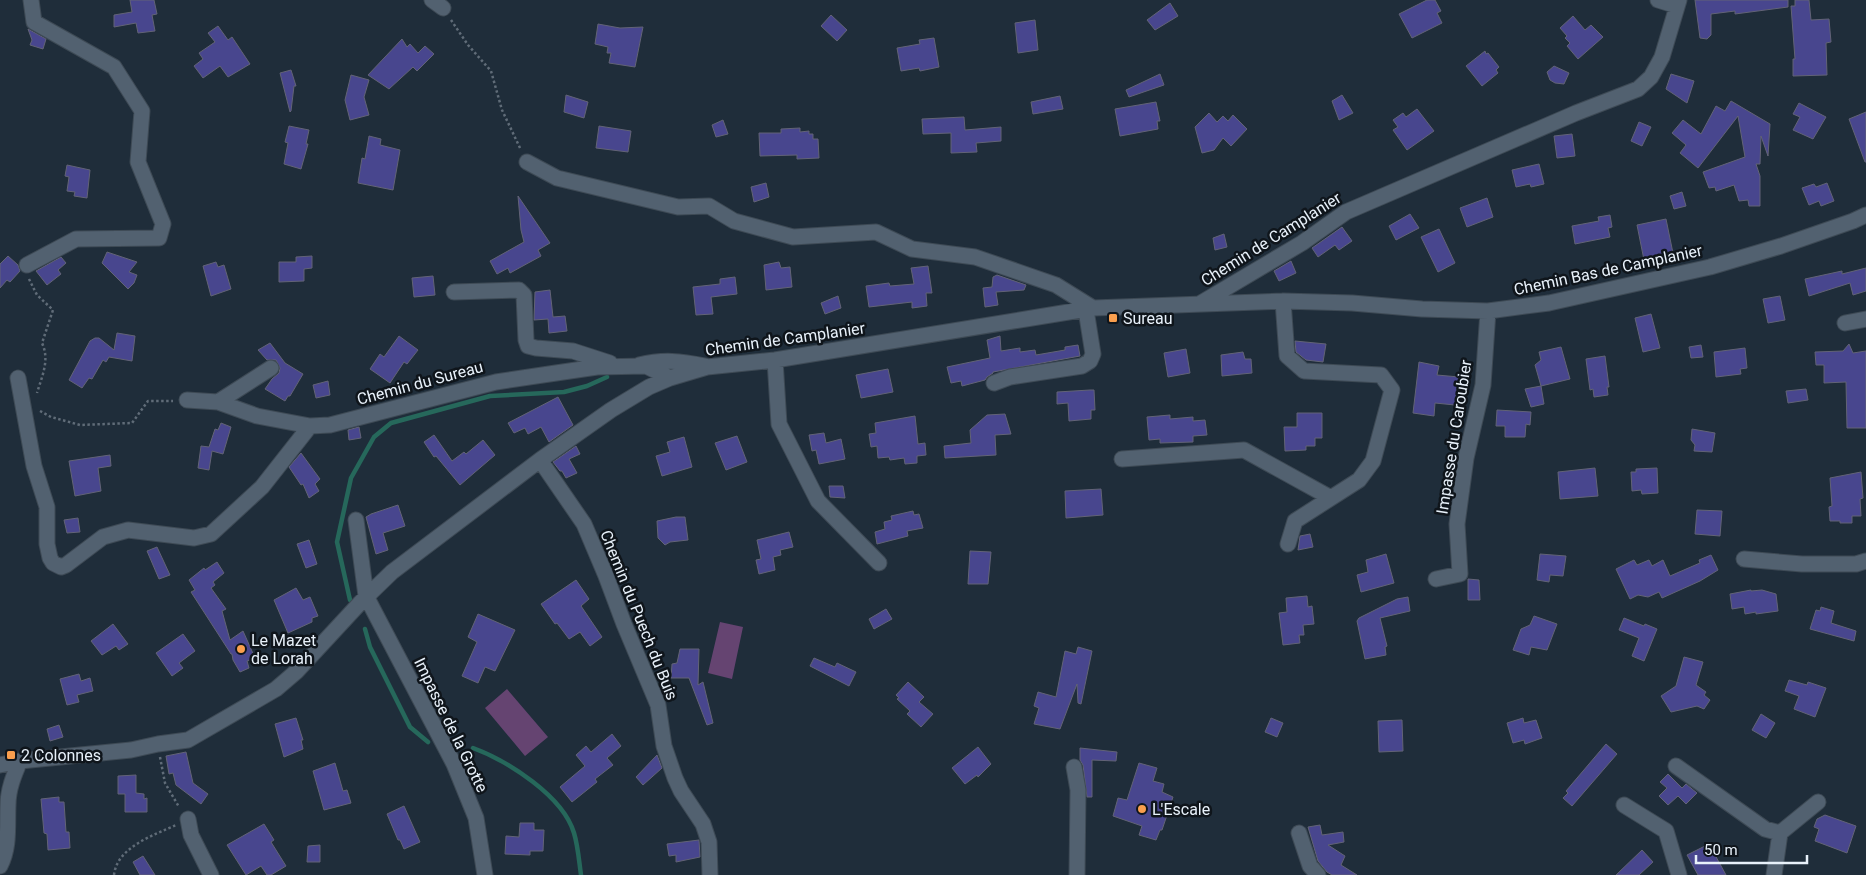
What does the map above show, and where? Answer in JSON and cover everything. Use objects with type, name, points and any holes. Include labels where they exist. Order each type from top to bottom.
[{"type":"street","points":[[27,265],[76,239],[159,238],[163,224],[138,162],[142,111],[114,67],[34,22],[31,0]]},
{"type":"street","points":[[1658,0],[1678,3]]},
{"type":"street","name":"Chemin de Camplanier","points":[[0,765],[20,760],[131,750],[188,740],[276,689],[298,671],[366,596],[392,572],[540,460],[611,410],[649,387],[670,378],[707,367],[775,360],[1090,309],[1200,303],[1302,244],[1346,212],[1576,113],[1638,89],[1651,77],[1662,57],[1678,3]]},
{"type":"street","points":[[527,162],[557,178],[678,207],[709,206],[734,221],[793,237],[876,232],[912,249],[975,257],[1056,285],[1090,309],[1093,354],[1090,361],[1082,366],[1010,377],[994,384]]},
{"type":"street","name":"Chemin Bas de Camplanier","points":[[1200,303],[1283,301],[1352,303],[1422,310],[1488,311],[1550,303],[1710,267],[1790,243],[1866,215]]},
{"type":"street","points":[[454,292],[519,290],[524,295],[526,340],[528,346],[573,351],[628,366],[649,387]]},
{"type":"street","points":[[1283,301],[1286,356],[1304,372],[1381,375],[1392,390],[1373,461],[1359,480],[1295,521],[1288,544]]},
{"type":"street","name":"Impasse du Caroubier","points":[[1436,579],[1460,574],[1457,524],[1466,458],[1483,385],[1488,311]]},
{"type":"street","points":[[1846,322],[1866,319]]},
{"type":"street","name":"Chemin du Sureau","points":[[628,366],[658,360],[689,362],[707,367]]},
{"type":"street","points":[[775,360],[779,424],[818,501],[879,563]]},
{"type":"street","name":"Chemin du Sureau","points":[[187,400],[218,402],[257,416],[310,426],[330,425],[496,382],[597,367],[646,366],[670,378]]},
{"type":"street","points":[[218,402],[270,368]]},
{"type":"street","points":[[18,378],[34,466],[47,507],[47,544],[50,558],[53,563],[61,567],[103,537],[128,530],[194,538],[210,534],[262,487],[310,426]]},
{"type":"street","points":[[1122,459],[1244,450],[1331,498]]},
{"type":"street","name":"Chemin du Puech du Buis","points":[[540,460],[584,524],[606,576],[658,705],[664,746],[672,770],[682,791],[703,824],[709,842],[710,875]]},
{"type":"street","points":[[356,520],[366,596]]},
{"type":"street","points":[[1744,559],[1802,564],[1856,564],[1866,561]]},
{"type":"street","name":"Impasse de la Grotte","points":[[366,596],[454,764],[476,818],[485,875]]},
{"type":"street","points":[[0,866],[9,835],[8,804],[10,783],[20,760]]},
{"type":"street","points":[[1676,766],[1765,829],[1780,833]]},
{"type":"street","points":[[1074,768],[1078,790],[1077,875]]},
{"type":"street","points":[[1774,875],[1780,833],[1818,802]]},
{"type":"street","points":[[1624,805],[1666,832],[1679,875]]},
{"type":"street","points":[[188,819],[191,835],[211,875]]},
{"type":"street","points":[[1300,833],[1310,866],[1318,875]]},
{"type":"path","points":[[438,4],[468,46],[490,71],[502,110],[527,162]]},
{"type":"path","points":[[27,265],[26,273],[37,295],[53,310],[42,343],[46,352],[46,360],[36,398]]},
{"type":"path","points":[[35,408],[51,417],[80,425],[132,423],[148,401],[187,400]]},
{"type":"path","points":[[114,875],[115,868],[128,850],[188,819],[174,800],[165,783],[158,744]]},
{"type":"shaded area","points":[[720,622],[743,627],[732,679],[708,673]]},
{"type":"shaded area","points":[[507,689],[548,737],[525,756],[485,708]]},
{"type":"building","points":[[130,0],[154,0],[157,14],[152,15],[155,31],[138,33],[136,23],[114,27],[114,15],[132,12]]},
{"type":"building","points":[[1427,0],[1435,0],[1441,11],[1437,13],[1442,23],[1412,38],[1399,14]]},
{"type":"building","points":[[1695,0],[1788,0],[1788,7],[1735,14],[1735,11],[1711,14],[1711,35],[1707,39],[1700,38]]},
{"type":"building","points":[[1795,0],[1809,0],[1811,20],[1829,19],[1831,42],[1826,43],[1827,75],[1793,76],[1793,59],[1795,59],[1791,6],[1795,6]]},
{"type":"building","points":[[1170,3],[1178,16],[1155,30],[1147,20]]},
{"type":"building","points":[[831,15],[847,30],[837,41],[821,26]]},
{"type":"building","points":[[1573,16],[1585,30],[1591,25],[1603,37],[1578,59],[1567,46],[1570,43],[1560,28]]},
{"type":"building","points":[[1035,20],[1038,50],[1018,53],[1015,23]]},
{"type":"building","points":[[598,24],[620,28],[643,27],[635,67],[609,63],[611,53],[607,53],[608,47],[595,44]]},
{"type":"building","points":[[218,26],[228,40],[232,37],[250,64],[228,77],[220,66],[203,78],[194,66],[203,59],[199,53],[215,42],[208,33]]},
{"type":"building","points":[[28,29],[46,39],[43,49],[30,45],[32,40]]},
{"type":"building","points":[[934,38],[939,67],[920,71],[919,68],[901,71],[897,48],[920,44],[919,40]]},
{"type":"building","points":[[402,39],[407,47],[410,44],[418,53],[425,46],[434,54],[417,71],[413,67],[389,89],[368,75]]},
{"type":"building","points":[[1485,51],[1499,67],[1496,70],[1498,73],[1482,86],[1466,66]]},
{"type":"building","points":[[1554,66],[1569,73],[1564,84],[1555,83],[1550,80],[1547,72]]},
{"type":"building","points":[[291,70],[296,86],[294,86],[290,112],[280,73]]},
{"type":"building","points":[[1160,74],[1164,85],[1129,97],[1126,90]]},
{"type":"building","points":[[1671,74],[1694,81],[1687,103],[1666,89]]},
{"type":"building","points":[[351,75],[369,80],[364,97],[369,115],[350,120],[345,100]]},
{"type":"building","points":[[566,95],[588,102],[584,118],[564,112]]},
{"type":"building","points":[[1342,95],[1353,113],[1339,120],[1332,101]]},
{"type":"building","points":[[1060,96],[1063,109],[1033,114],[1031,102]]},
{"type":"building","points":[[1731,101],[1770,124],[1768,156],[1761,136],[1760,164],[1756,164],[1760,176],[1760,206],[1749,206],[1748,200],[1739,201],[1734,185],[1716,191],[1715,187],[1709,188],[1703,172],[1745,157],[1738,116],[1698,168],[1680,153],[1686,145],[1672,133],[1683,120],[1701,134],[1716,106],[1725,111]]},
{"type":"building","points":[[1156,102],[1160,121],[1157,121],[1158,129],[1120,136],[1115,109]]},
{"type":"building","points":[[1799,103],[1826,117],[1813,139],[1793,130],[1800,117],[1793,114]]},
{"type":"building","points":[[1417,109],[1434,131],[1407,150],[1393,130],[1398,127],[1393,120],[1403,113],[1406,117]]},
{"type":"building","points":[[1866,112],[1866,162],[1865,162],[1849,119]]},
{"type":"building","points":[[1209,113],[1217,122],[1223,116],[1228,121],[1233,115],[1247,129],[1231,146],[1223,138],[1214,150],[1202,153],[1195,127]]},
{"type":"building","points":[[964,117],[965,130],[1001,127],[1001,141],[976,143],[977,152],[951,153],[951,133],[923,134],[922,119]]},
{"type":"building","points":[[723,120],[728,134],[716,137],[712,125]]},
{"type":"building","points":[[1639,122],[1651,127],[1642,146],[1631,141]]},
{"type":"building","points":[[289,126],[309,130],[306,144],[308,144],[301,169],[284,164],[288,143],[285,142]]},
{"type":"building","points":[[599,126],[631,131],[628,152],[596,148]]},
{"type":"building","points":[[800,128],[800,132],[809,131],[809,134],[813,134],[813,139],[818,139],[819,158],[797,159],[797,155],[760,156],[759,133],[781,133],[781,129]]},
{"type":"building","points":[[1572,134],[1575,156],[1557,158],[1554,136]]},
{"type":"building","points":[[369,136],[381,139],[380,145],[400,150],[393,190],[358,183],[362,158],[365,159]]},
{"type":"building","points":[[1539,164],[1544,184],[1531,187],[1530,184],[1516,187],[1512,170]]},
{"type":"building","points":[[67,165],[90,170],[87,198],[74,196],[75,192],[67,191],[69,177],[65,176]]},
{"type":"building","points":[[766,183],[769,197],[754,202],[751,187]]},
{"type":"building","points":[[1827,183],[1834,201],[1821,206],[1819,201],[1809,205],[1802,188],[1814,184],[1816,187]]},
{"type":"building","points":[[1682,192],[1686,206],[1674,209],[1670,196]]},
{"type":"building","points":[[518,196],[550,243],[538,250],[541,256],[510,273],[508,268],[497,274],[490,261],[524,242]]},
{"type":"building","points":[[1487,198],[1493,217],[1467,227],[1460,208]]},
{"type":"building","points":[[1410,214],[1419,228],[1396,240],[1389,226]]},
{"type":"building","points":[[1610,215],[1612,227],[1608,228],[1610,237],[1575,244],[1572,226],[1599,221],[1598,217]]},
{"type":"building","points":[[1666,219],[1674,258],[1645,265],[1637,225]]},
{"type":"building","points":[[1342,227],[1352,241],[1339,250],[1335,245],[1318,257],[1312,248]]},
{"type":"building","points":[[1439,229],[1455,263],[1438,272],[1421,237]]},
{"type":"building","points":[[1224,234],[1227,247],[1215,250],[1213,238]]},
{"type":"building","points":[[107,252],[137,262],[129,272],[137,275],[134,283],[128,289],[102,263]]},
{"type":"building","points":[[8,256],[18,265],[20,271],[10,282],[7,280],[0,288],[0,264]]},
{"type":"building","points":[[312,256],[312,268],[304,269],[304,281],[279,282],[279,262],[296,262],[296,257]]},
{"type":"building","points":[[61,257],[66,263],[58,270],[61,274],[47,285],[36,271]]},
{"type":"building","points":[[1291,261],[1296,273],[1279,281],[1274,271]]},
{"type":"building","points":[[216,262],[218,267],[224,265],[231,289],[211,296],[203,266]]},
{"type":"building","points":[[779,262],[781,268],[790,267],[792,287],[766,290],[764,265]]},
{"type":"building","points":[[928,266],[932,293],[926,293],[927,306],[912,308],[912,302],[869,307],[866,286],[889,283],[890,286],[914,284],[911,268]]},
{"type":"building","points":[[1866,268],[1866,291],[1853,295],[1850,283],[1809,296],[1805,279],[1842,271],[1842,274]]},
{"type":"building","points":[[997,275],[1026,285],[1024,290],[996,292],[998,305],[985,307],[983,288],[992,287],[993,277]]},
{"type":"building","points":[[433,276],[435,295],[414,297],[412,278]]},
{"type":"building","points":[[735,277],[737,294],[711,297],[713,314],[696,315],[693,287],[720,284],[720,279]]},
{"type":"building","points":[[550,290],[553,317],[565,316],[567,331],[549,333],[548,319],[534,320],[535,292]]},
{"type":"building","points":[[838,296],[841,308],[825,314],[821,303]]},
{"type":"building","points":[[1780,296],[1785,320],[1768,323],[1763,299]]},
{"type":"building","points":[[1651,314],[1660,348],[1643,352],[1635,318]]},
{"type":"building","points":[[117,333],[135,336],[132,361],[109,357],[106,362],[103,360],[92,379],[89,378],[82,388],[69,380],[90,341],[99,338],[114,350]]},
{"type":"building","points":[[399,336],[418,350],[407,364],[404,362],[390,383],[370,369],[380,354],[384,357]]},
{"type":"building","points":[[1000,336],[1001,351],[1020,348],[1020,352],[1035,350],[1036,355],[1065,350],[1065,347],[1078,345],[1080,356],[993,372],[985,380],[962,386],[961,381],[951,383],[947,367],[990,358],[987,340]]},
{"type":"building","points":[[1295,341],[1326,344],[1323,362],[1306,360],[1296,352]]},
{"type":"building","points":[[270,343],[285,363],[303,374],[285,401],[265,389],[279,373],[280,368],[276,360],[267,360],[258,350]]},
{"type":"building","points":[[1849,344],[1853,353],[1866,351],[1866,428],[1847,428],[1846,382],[1824,383],[1824,365],[1816,365],[1815,352],[1843,351]]},
{"type":"building","points":[[1701,345],[1703,357],[1691,358],[1689,347]]},
{"type":"building","points":[[1561,347],[1570,379],[1541,386],[1535,365],[1541,360],[1539,352]]},
{"type":"building","points":[[1745,348],[1747,368],[1740,369],[1741,374],[1716,377],[1714,352]]},
{"type":"building","points":[[1186,349],[1190,373],[1168,377],[1164,353]]},
{"type":"building","points":[[1243,352],[1245,359],[1251,359],[1252,373],[1222,376],[1221,355]]},
{"type":"building","points":[[1605,356],[1609,387],[1607,387],[1608,395],[1594,397],[1593,389],[1590,390],[1586,359]]},
{"type":"building","points":[[1419,362],[1439,366],[1437,375],[1459,377],[1455,405],[1435,403],[1434,416],[1413,413]]},
{"type":"building","points":[[888,369],[893,392],[861,398],[856,375]]},
{"type":"building","points":[[328,381],[330,395],[316,398],[313,385]]},
{"type":"building","points":[[1541,386],[1544,404],[1531,407],[1525,389]]},
{"type":"building","points":[[1806,389],[1808,400],[1788,403],[1786,391]]},
{"type":"building","points":[[1094,390],[1095,410],[1091,410],[1091,419],[1069,421],[1068,403],[1057,404],[1057,392]]},
{"type":"building","points":[[558,397],[573,425],[549,442],[541,427],[528,434],[525,428],[514,433],[508,423]]},
{"type":"building","points":[[1497,410],[1531,412],[1530,425],[1526,424],[1525,437],[1505,437],[1505,426],[1496,426]]},
{"type":"building","points":[[1297,413],[1322,413],[1322,438],[1315,438],[1315,446],[1306,446],[1306,450],[1285,451],[1284,427],[1297,427]]},
{"type":"building","points":[[1005,414],[1011,434],[995,435],[996,455],[945,458],[944,446],[971,443],[970,430],[987,415]]},
{"type":"building","points":[[1170,415],[1170,419],[1193,417],[1193,421],[1205,420],[1207,435],[1193,436],[1193,442],[1160,443],[1160,439],[1149,440],[1147,417]]},
{"type":"building","points":[[915,416],[918,444],[925,443],[926,455],[917,456],[917,463],[905,464],[904,458],[890,460],[889,457],[878,458],[877,446],[871,447],[869,434],[876,433],[875,423]]},
{"type":"building","points":[[221,423],[231,427],[223,454],[212,451],[209,470],[198,468],[201,446],[209,447],[215,429],[218,430]]},
{"type":"building","points":[[359,427],[361,438],[349,440],[348,430]]},
{"type":"building","points":[[1692,429],[1715,433],[1712,452],[1694,451],[1695,445],[1691,440]]},
{"type":"building","points":[[824,433],[826,443],[841,439],[845,459],[819,464],[816,450],[812,451],[809,435]]},
{"type":"building","points":[[434,435],[452,461],[464,452],[466,454],[483,440],[495,455],[460,485],[436,456],[434,457],[424,442]]},
{"type":"building","points":[[737,436],[747,462],[726,470],[715,443]]},
{"type":"building","points":[[684,437],[692,467],[662,476],[656,456],[670,452],[667,442]]},
{"type":"building","points":[[576,446],[580,454],[569,459],[577,473],[566,478],[553,462]]},
{"type":"building","points":[[301,453],[320,479],[315,484],[319,491],[309,498],[303,484],[301,485],[289,467]]},
{"type":"building","points":[[110,455],[111,466],[98,468],[101,491],[75,496],[69,461]]},
{"type":"building","points":[[1595,468],[1598,496],[1560,499],[1558,472]]},
{"type":"building","points":[[1657,468],[1658,493],[1642,494],[1641,490],[1632,491],[1631,472],[1636,472],[1636,469]]},
{"type":"building","points":[[1861,472],[1863,498],[1860,499],[1861,516],[1852,516],[1852,523],[1830,521],[1829,507],[1832,506],[1830,478]]},
{"type":"building","points":[[829,486],[843,486],[845,498],[830,497]]},
{"type":"building","points":[[1101,489],[1103,515],[1066,518],[1065,491]]},
{"type":"building","points":[[398,505],[405,526],[383,533],[388,550],[376,554],[366,517]]},
{"type":"building","points":[[1697,510],[1722,511],[1720,536],[1695,534]]},
{"type":"building","points":[[913,511],[914,515],[919,514],[923,528],[907,531],[908,536],[877,544],[875,532],[885,529],[884,522],[892,520],[891,516]]},
{"type":"building","points":[[685,517],[688,540],[670,542],[665,545],[658,538],[657,521]]},
{"type":"building","points":[[78,518],[80,532],[67,533],[64,520]]},
{"type":"building","points":[[789,532],[793,547],[780,550],[781,555],[773,557],[775,570],[759,574],[756,560],[761,559],[757,540]]},
{"type":"building","points":[[1310,534],[1313,547],[1298,550],[1300,536]]},
{"type":"building","points":[[309,540],[317,564],[306,568],[297,544]]},
{"type":"building","points":[[157,547],[170,575],[159,579],[147,551]]},
{"type":"building","points":[[970,551],[991,552],[988,584],[968,584]]},
{"type":"building","points":[[1386,554],[1394,583],[1361,592],[1357,575],[1368,572],[1366,560]]},
{"type":"building","points":[[1540,554],[1566,556],[1563,576],[1550,575],[1549,582],[1537,580]]},
{"type":"building","points":[[1711,555],[1718,570],[1700,581],[1662,598],[1659,592],[1648,597],[1638,595],[1630,599],[1616,569],[1634,560],[1637,565],[1649,560],[1652,566],[1663,560],[1670,576],[1700,563],[1699,560]]},
{"type":"building","points":[[217,562],[224,573],[213,582],[215,585],[211,588],[226,609],[222,611],[230,640],[243,631],[255,658],[247,661],[249,668],[240,672],[233,660],[232,654],[191,592],[195,590],[189,580],[204,568],[205,570]]},
{"type":"building","points":[[1468,579],[1479,580],[1480,600],[1468,600]]},
{"type":"building","points":[[576,580],[589,599],[581,606],[602,637],[590,646],[580,632],[569,639],[557,623],[555,624],[541,604]]},
{"type":"building","points":[[296,588],[303,600],[310,597],[318,616],[312,618],[312,622],[288,633],[274,600]]},
{"type":"building","points":[[1762,590],[1776,594],[1778,611],[1745,614],[1744,607],[1732,609],[1730,594]]},
{"type":"building","points":[[1307,596],[1308,607],[1312,606],[1314,624],[1303,625],[1304,635],[1299,635],[1300,643],[1283,645],[1279,613],[1287,612],[1286,598]]},
{"type":"building","points":[[1408,597],[1410,611],[1380,618],[1387,646],[1385,647],[1386,655],[1365,659],[1357,621],[1359,618],[1397,599]]},
{"type":"building","points":[[1821,607],[1834,611],[1831,623],[1856,631],[1854,641],[1810,629],[1816,610],[1820,611]]},
{"type":"building","points":[[886,609],[892,619],[874,629],[869,619]]},
{"type":"building","points":[[478,614],[515,630],[495,671],[485,667],[478,683],[462,676],[477,642],[468,637]]},
{"type":"building","points":[[1534,616],[1557,624],[1547,650],[1531,647],[1529,655],[1513,650],[1521,629],[1530,625]]},
{"type":"building","points":[[1624,618],[1657,629],[1644,661],[1632,656],[1639,638],[1619,630]]},
{"type":"building","points":[[113,624],[128,644],[119,650],[116,646],[102,655],[91,641]]},
{"type":"building","points":[[183,634],[195,651],[179,663],[183,668],[172,676],[156,653]]},
{"type":"building","points":[[1078,647],[1092,651],[1081,704],[1078,703],[1077,684],[1060,729],[1034,724],[1039,708],[1034,706],[1038,692],[1056,697],[1065,651],[1076,654]]},
{"type":"building","points":[[680,649],[699,649],[698,685],[703,682],[713,723],[707,725],[689,678],[671,678],[672,664],[677,663]]},
{"type":"building","points":[[1684,657],[1703,662],[1696,685],[1706,692],[1704,695],[1710,700],[1704,709],[1697,706],[1671,712],[1661,696],[1676,686]]},
{"type":"building","points":[[814,658],[835,667],[837,663],[856,672],[849,686],[810,666]]},
{"type":"building","points":[[79,674],[81,681],[90,678],[93,691],[77,695],[79,702],[67,705],[60,679]]},
{"type":"building","points":[[1789,680],[1807,685],[1808,682],[1826,688],[1815,717],[1794,709],[1799,696],[1785,691]]},
{"type":"building","points":[[908,682],[924,697],[919,702],[933,714],[921,727],[907,714],[910,711],[897,699],[899,698],[896,695]]},
{"type":"building","points":[[1761,714],[1775,723],[1766,738],[1752,730]]},
{"type":"building","points":[[296,718],[303,740],[301,740],[303,749],[284,757],[275,724]]},
{"type":"building","points":[[1271,718],[1283,723],[1277,737],[1265,732]]},
{"type":"building","points":[[1523,718],[1524,723],[1536,720],[1542,738],[1525,744],[1524,740],[1513,743],[1507,723]]},
{"type":"building","points":[[1402,720],[1403,751],[1379,752],[1378,721]]},
{"type":"building","points":[[59,725],[63,737],[50,741],[47,729]]},
{"type":"building","points":[[612,734],[621,746],[607,758],[613,765],[595,779],[597,782],[572,802],[560,787],[585,766],[576,755],[586,746],[591,752]]},
{"type":"building","points":[[1606,744],[1617,754],[1572,806],[1563,798],[1568,793],[1566,791]]},
{"type":"building","points":[[978,747],[991,764],[978,777],[977,775],[965,784],[952,768]]},
{"type":"building","points":[[1080,748],[1117,752],[1116,761],[1092,760],[1092,797],[1087,797],[1083,765],[1080,760]]},
{"type":"building","points":[[186,752],[193,783],[208,794],[201,804],[176,785],[173,773],[169,774],[166,756]]},
{"type":"building","points":[[657,755],[662,768],[643,785],[636,777]]},
{"type":"building","points":[[335,763],[343,791],[347,790],[351,803],[324,810],[313,771]]},
{"type":"building","name":"L'Escale","points":[[1139,763],[1157,768],[1153,781],[1164,784],[1162,792],[1173,797],[1162,830],[1160,830],[1156,840],[1139,835],[1142,826],[1113,816],[1118,798],[1127,800]]},
{"type":"building","points":[[1668,774],[1682,788],[1686,784],[1697,793],[1686,804],[1678,796],[1668,805],[1659,796],[1667,788],[1660,782]]},
{"type":"building","points":[[136,775],[136,793],[144,794],[144,799],[147,798],[147,812],[125,812],[125,794],[118,794],[118,776]]},
{"type":"building","points":[[59,797],[59,802],[64,802],[66,832],[69,832],[70,848],[48,850],[47,834],[44,833],[41,799]]},
{"type":"building","points":[[404,806],[420,842],[404,849],[387,814]]},
{"type":"building","points":[[1825,815],[1856,826],[1847,853],[1815,841],[1819,829],[1814,827],[1817,819]]},
{"type":"building","points":[[520,823],[534,823],[534,830],[544,830],[543,851],[530,851],[530,855],[505,854],[506,836],[519,837]]},
{"type":"building","points":[[264,824],[274,840],[271,842],[286,866],[271,875],[267,875],[261,866],[246,875],[227,845]]},
{"type":"building","points":[[1320,825],[1322,835],[1343,832],[1344,842],[1328,845],[1345,856],[1341,865],[1357,875],[1332,875],[1318,861],[1308,827]]},
{"type":"building","points":[[699,840],[700,857],[676,862],[676,855],[669,856],[667,844]]},
{"type":"building","points":[[1709,844],[1726,875],[1698,875],[1687,855]]},
{"type":"building","points":[[320,845],[320,862],[307,862],[308,846]]},
{"type":"building","points":[[1642,850],[1653,862],[1639,875],[1616,875]]},
{"type":"building","points":[[143,856],[155,875],[140,875],[133,862]]},
{"type":"waterway","points":[[350,600],[337,542],[351,478],[374,437],[391,423],[490,396],[564,392],[587,386],[607,377]]},
{"type":"waterway","points":[[365,629],[370,647],[410,727],[428,742]]},
{"type":"waterway","points":[[473,748],[502,762],[532,781],[558,806],[568,819],[574,833],[581,875]]},
{"type":"place","name":"Sureau","points":[[1113,318]]},
{"type":"place","name":"Le Mazet de Lorah","points":[[241,649]]},
{"type":"place","name":"2 Colonnes","points":[[11,755]]},
{"type":"place","name":"L'Escale","points":[[1142,809]]}]
